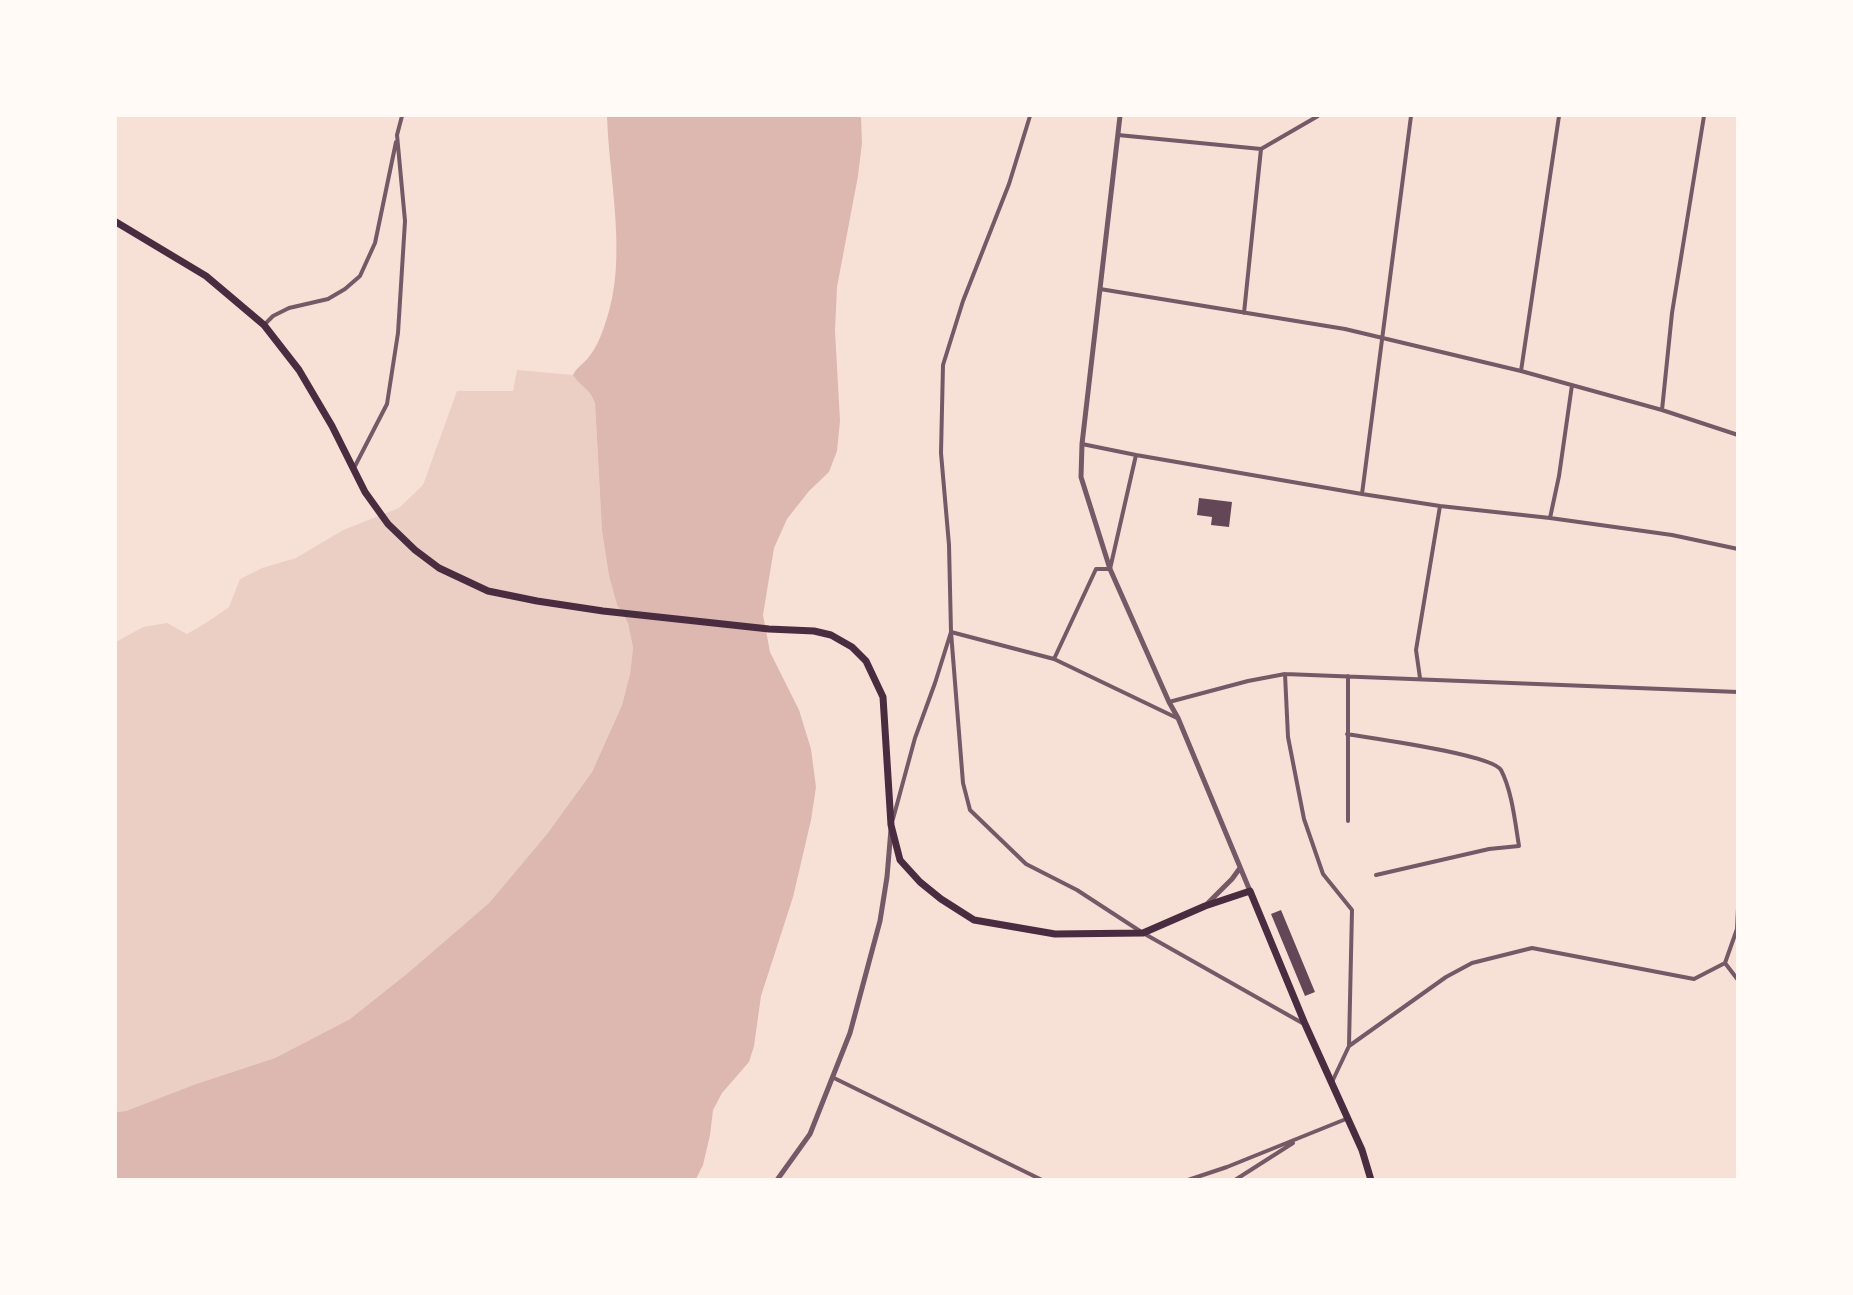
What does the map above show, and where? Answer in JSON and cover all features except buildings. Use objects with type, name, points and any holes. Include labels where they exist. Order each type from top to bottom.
[{"type":"highway","points":[[116,222],[206,276],[264,325],[299,370],[332,426],[365,492],[388,524],[415,550],[439,568],[488,591],[537,601],[603,611],[769,629],[814,631],[831,635],[852,647],[866,661],[883,697],[891,825],[900,860],[920,882],[941,899],[974,920],[1055,933],[1143,933],[1205,906],[1250,891],[1305,1024],[1362,1150],[1371,1179]]},
{"type":"street","points":[[264,325],[273,316],[289,308],[328,299],[345,290],[360,276],[375,243],[402,116]]},
{"type":"street","points":[[1030,116],[1009,184],[963,301],[943,365],[942,453],[949,545],[951,632],[963,783],[970,810],[1026,864],[1077,890],[1143,933],[1305,1024]]},
{"type":"street","points":[[1120,116],[1082,444],[1081,477],[1110,570],[1178,718],[1250,891]]},
{"type":"street","points":[[1118,135],[1261,149],[1318,116]]},
{"type":"street","points":[[1362,494],[1411,116]]},
{"type":"street","points":[[1521,370],[1559,116]]},
{"type":"street","points":[[1662,410],[1672,313],[1704,116]]},
{"type":"street","points":[[354,468],[387,404],[398,333],[405,221],[397,135]]},
{"type":"street","points":[[1244,313],[1261,149]]},
{"type":"street","points":[[1099,289],[1345,329],[1521,370],[1662,410],[1737,435]]},
{"type":"street","points":[[1550,518],[1559,476],[1572,385]]},
{"type":"street","points":[[1082,444],[1362,494],[1440,506],[1550,518],[1672,536],[1737,549]]},
{"type":"street","points":[[1110,570],[1136,455]]},
{"type":"street","points":[[1420,678],[1416,650],[1440,506]]},
{"type":"street","points":[[1054,659],[1096,569],[1110,570]]},
{"type":"street","points":[[951,632],[1054,659],[1178,718]]},
{"type":"street","points":[[777,1179],[810,1134],[850,1033],[880,921],[887,877],[891,825],[915,738],[951,632]]},
{"type":"street","points":[[1169,702],[1248,681],[1285,674],[1737,692]]},
{"type":"street","points":[[1285,674],[1288,736],[1304,819],[1323,874],[1352,910],[1349,1046],[1331,1083]]},
{"type":"street","points":[[1348,676],[1348,820]]},
{"type":"street","points":[[1347,734],[1472,756],[1493,764],[1501,769],[1513,808],[1519,846],[1489,849],[1376,875]]},
{"type":"street","points":[[1205,906],[1240,868]]},
{"type":"street","points":[[1349,1046],[1446,977],[1472,963],[1532,948],[1694,979],[1725,963],[1737,929],[1737,908]]},
{"type":"street","points":[[1725,963],[1737,980]]},
{"type":"street","points":[[834,1078],[1042,1179]]},
{"type":"street","points":[[1188,1179],[1227,1167],[1347,1119]]},
{"type":"street","points":[[1235,1179],[1301,1138]]},
{"type":"shaded area","points":[[607,116],[861,116],[862,143],[858,176],[837,287],[835,331],[840,421],[837,451],[829,472],[809,491],[787,519],[774,548],[763,615],[770,652],[799,710],[811,749],[816,787],[811,820],[793,897],[761,996],[754,1046],[749,1062],[722,1093],[713,1110],[703,1165],[696,1179],[116,1179],[116,1112],[126,1111],[196,1084],[275,1058],[350,1019],[489,903],[547,834],[592,772],[622,705],[630,674],[633,648],[628,623],[617,605],[609,576],[602,531],[595,403],[573,375],[597,345],[612,297],[616,272],[616,219]]},
{"type":"shaded area","points":[[517,370],[573,375],[595,403],[602,531],[609,576],[617,605],[628,623],[633,648],[630,674],[622,705],[592,772],[547,834],[489,903],[350,1019],[275,1058],[196,1084],[126,1111],[116,1112],[116,642],[143,627],[167,623],[187,634],[229,607],[240,579],[262,568],[296,558],[343,530],[399,508],[423,485],[457,391],[513,391]]}]
